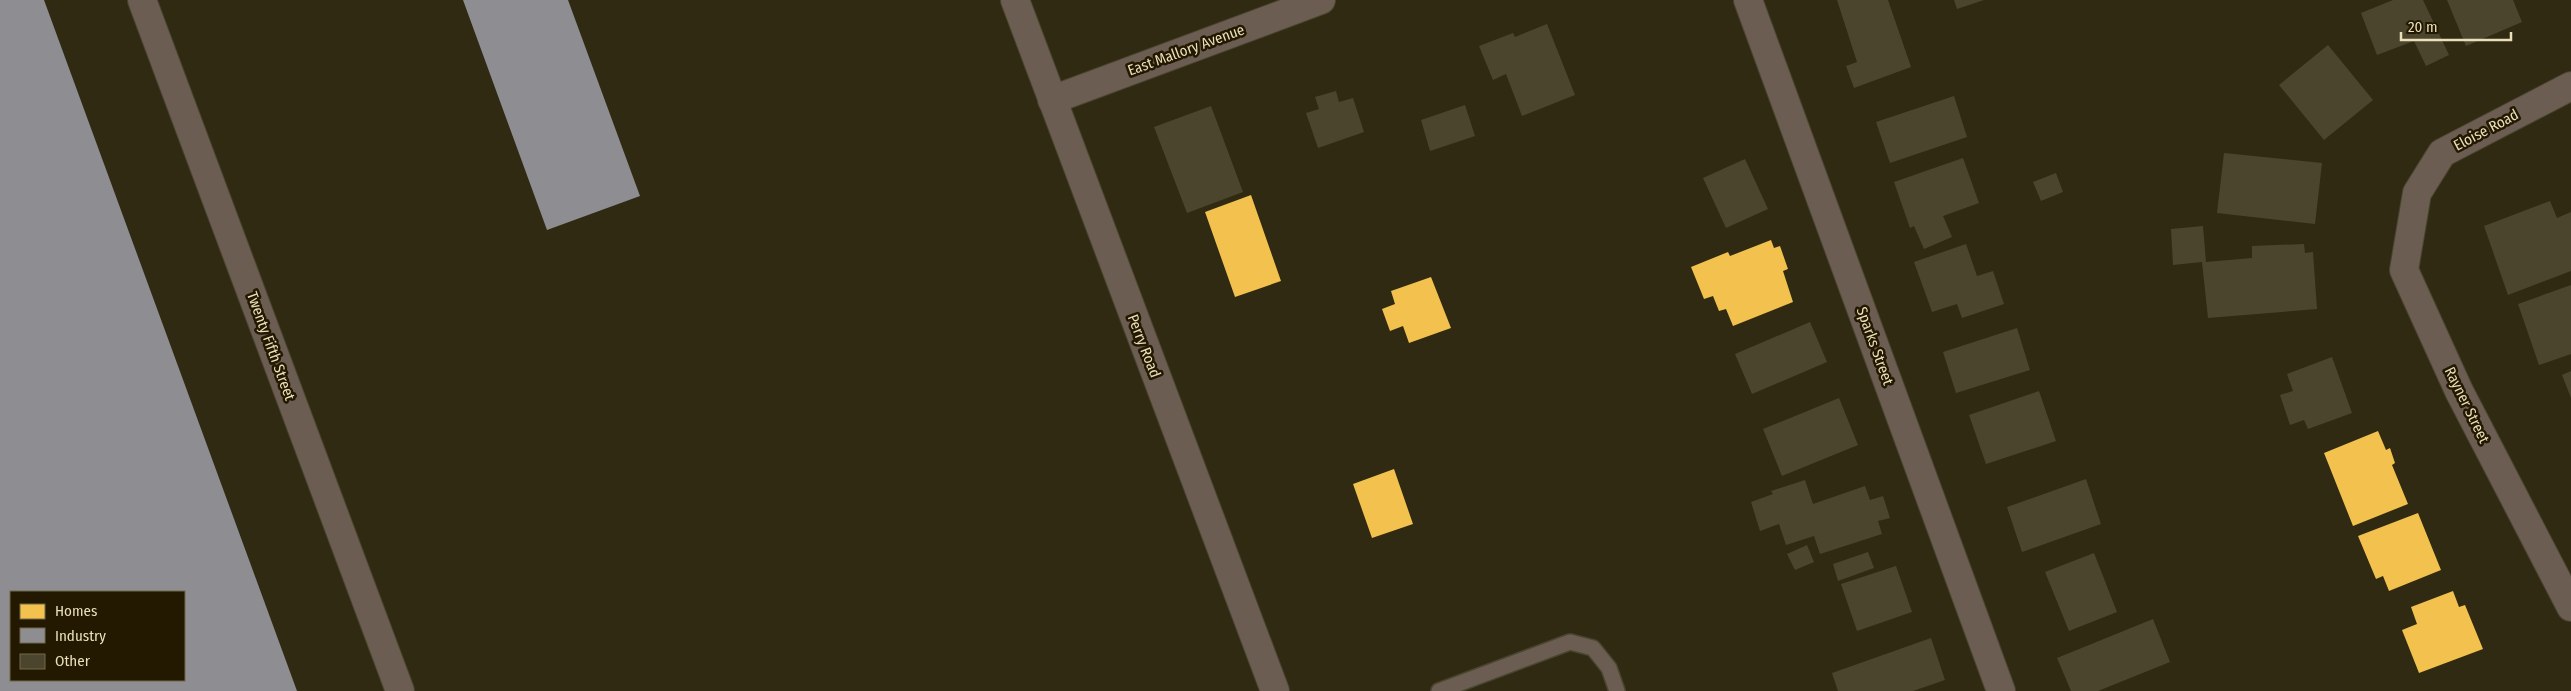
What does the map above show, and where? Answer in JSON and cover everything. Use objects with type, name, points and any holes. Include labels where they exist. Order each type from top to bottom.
[{"type":"street","name":"Twenty Fifth Street","points":[[142,0],[400,691]]},
{"type":"street","name":"Perry Road","points":[[1015,0],[1275,691]]},
{"type":"street","name":"East Mallory Avenue","points":[[1052,100],[1320,0]]},
{"type":"street","name":"Sparks Street","points":[[1748,0],[2001,691]]},
{"type":"street","name":"Eloise Road","points":[[2418,193],[2442,154],[2571,86]]},
{"type":"street","name":"Rayner Street","points":[[2418,193],[2404,270],[2459,391],[2571,607]]},
{"type":"lane","points":[[1439,691],[1570,642],[1593,648],[1609,668],[1618,691]]},
{"type":"building: Homes","points":[[1251,195],[1281,281],[1235,297],[1205,212]]},
{"type":"building: Homes","points":[[1771,240],[1774,248],[1780,246],[1788,269],[1783,271],[1793,302],[1733,326],[1726,309],[1719,311],[1713,296],[1704,299],[1691,267],[1728,252],[1730,256]]},
{"type":"building: Homes","points":[[1431,277],[1451,328],[1409,343],[1403,326],[1390,331],[1382,309],[1395,304],[1391,291]]},
{"type":"building: Homes","points":[[2378,431],[2386,450],[2390,448],[2395,463],[2392,465],[2408,504],[2353,526],[2324,453]]},
{"type":"building: Homes","points":[[1394,469],[1413,524],[1372,538],[1353,484]]},
{"type":"building: Homes","points":[[2418,513],[2441,570],[2389,591],[2383,576],[2376,579],[2358,536]]},
{"type":"building: Homes","points":[[2453,591],[2459,607],[2465,605],[2483,649],[2419,673],[2402,630],[2417,624],[2411,607]]},
{"type":"building: Industry","points":[[0,0],[44,0],[297,691],[0,691]]},
{"type":"building: Industry","points":[[463,0],[568,0],[640,196],[547,230]]},
{"type":"building: Other","points":[[1837,0],[1888,0],[1911,67],[1854,88],[1846,66],[1857,62]]},
{"type":"building: Other","points":[[1954,0],[1984,0],[1957,9]]},
{"type":"building: Other","points":[[2393,0],[2423,0],[2449,55],[2426,66],[2414,41],[2377,55],[2361,13]]},
{"type":"building: Other","points":[[2447,0],[2513,0],[2522,22],[2466,46]]},
{"type":"building: Other","points":[[1547,24],[1575,95],[1522,116],[1506,74],[1493,80],[1479,46],[1513,33],[1515,37]]},
{"type":"building: Other","points":[[2328,45],[2373,100],[2324,140],[2279,85]]},
{"type":"building: Other","points":[[1336,91],[1339,102],[1353,98],[1364,132],[1318,148],[1306,113],[1319,109],[1315,97]]},
{"type":"building: Other","points":[[1954,96],[1967,137],[1890,163],[1876,122]]},
{"type":"building: Other","points":[[1465,105],[1475,136],[1430,151],[1421,120]]},
{"type":"building: Other","points":[[1211,106],[1243,192],[1187,213],[1154,127]]},
{"type":"building: Other","points":[[2224,153],[2322,163],[2315,224],[2217,213]]},
{"type":"building: Other","points":[[1963,158],[1979,203],[1943,216],[1952,237],[1924,249],[1914,226],[1910,228],[1894,182]]},
{"type":"building: Other","points":[[1745,159],[1768,209],[1726,228],[1703,178]]},
{"type":"building: Other","points":[[2056,173],[2063,192],[2041,201],[2033,182]]},
{"type":"building: Other","points":[[2550,201],[2557,218],[2571,212],[2571,271],[2508,295],[2484,226]]},
{"type":"building: Other","points":[[2203,226],[2206,262],[2252,258],[2252,246],[2304,244],[2305,253],[2313,252],[2317,309],[2208,318],[2202,262],[2173,265],[2171,229]]},
{"type":"building: Other","points":[[1966,244],[1977,276],[1993,271],[2004,304],[1962,318],[1957,304],[1932,312],[1914,262]]},
{"type":"building: Other","points":[[2571,285],[2571,354],[2539,365],[2518,304]]},
{"type":"building: Other","points":[[1810,322],[1827,362],[1752,394],[1735,354]]},
{"type":"building: Other","points":[[2017,328],[2030,370],[1956,393],[1943,352]]},
{"type":"building: Other","points":[[2332,357],[2352,413],[2308,429],[2304,420],[2290,425],[2280,395],[2293,391],[2287,374]]},
{"type":"building: Other","points":[[2571,371],[2571,398],[2562,375]]},
{"type":"building: Other","points":[[2039,391],[2056,441],[1986,464],[1969,415]]},
{"type":"building: Other","points":[[1839,398],[1858,445],[1782,476],[1763,429]]},
{"type":"building: Other","points":[[2086,479],[2101,524],[2022,552],[2007,507]]},
{"type":"building: Other","points":[[1805,480],[1813,504],[1865,486],[1870,500],[1883,496],[1890,518],[1878,521],[1882,534],[1820,554],[1814,536],[1786,545],[1779,524],[1760,531],[1751,502],[1773,494],[1771,491]]},
{"type":"building: Other","points":[[1807,545],[1814,562],[1795,570],[1787,554]]},
{"type":"building: Other","points":[[1868,552],[1874,568],[1838,581],[1833,564]]},
{"type":"building: Other","points":[[2094,553],[2117,612],[2069,631],[2045,572]]},
{"type":"building: Other","points":[[1896,566],[1912,612],[1857,631],[1841,584]]},
{"type":"building: Other","points":[[2153,619],[2170,662],[2098,691],[2071,691],[2057,658]]},
{"type":"building: Other","points":[[1931,638],[1945,680],[1913,691],[1838,691],[1832,673]]}]
